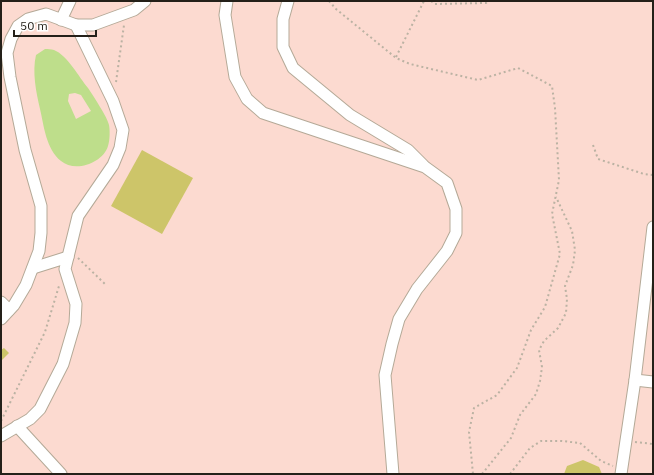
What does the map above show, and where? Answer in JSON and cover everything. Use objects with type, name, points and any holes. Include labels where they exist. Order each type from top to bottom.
[{"type":"street","points":[[61,20],[70,1]]},
{"type":"street","points":[[1,319],[5,306],[14,305],[26,285],[39,251],[40,239],[41,206],[25,150],[10,77],[7,53],[11,39],[18,26],[28,19],[46,14],[76,25],[93,25],[134,10],[145,1]]},
{"type":"street","points":[[227,1],[225,15],[235,77],[247,100],[263,113],[425,167]]},
{"type":"street","points":[[288,1],[283,19],[283,47],[293,68],[350,116],[408,150],[425,167],[447,183],[456,209],[456,233],[447,251],[416,289],[399,319],[392,344],[386,375],[393,474]]},
{"type":"street","points":[[1,436],[30,419],[40,409],[63,364],[75,323],[76,304],[65,269],[78,216],[113,165],[120,148],[123,130],[113,101],[76,25]]},
{"type":"street","points":[[621,472],[635,380],[653,227]]},
{"type":"street","points":[[32,268],[69,253]]},
{"type":"street","points":[[635,380],[653,382]]},
{"type":"street","points":[[17,426],[61,474]]},
{"type":"path","points":[[329,1],[336,9],[396,58],[410,64],[478,80],[518,68],[552,86],[555,108],[559,180],[552,214],[560,254],[545,307],[531,330],[517,368],[497,395],[474,408],[469,432],[473,474]]},
{"type":"path","points":[[396,58],[424,1]]},
{"type":"path","points":[[431,1],[435,4],[486,3],[488,1]]},
{"type":"path","points":[[113,101],[126,13]]},
{"type":"path","points":[[593,145],[598,159],[644,174],[653,175]]},
{"type":"path","points":[[482,474],[511,438],[520,415],[536,394],[542,367],[539,350],[544,341],[558,328],[566,313],[567,299],[565,286],[573,265],[575,250],[572,231],[556,196]]},
{"type":"path","points":[[69,253],[105,284]]},
{"type":"path","points":[[1,421],[46,332],[61,278],[67,274]]},
{"type":"path","points":[[510,474],[530,448],[541,441],[580,443],[601,461],[621,472]]},
{"type":"path","points":[[626,441],[653,444]]},
{"type":"shaded area","points":[[1,1],[653,1],[653,474],[1,474]]},
{"type":"shaded area","points":[[45,49],[48,49],[54,50],[64,56],[88,88],[103,112],[109,125],[109,141],[105,152],[95,161],[81,166],[74,166],[61,161],[52,150],[44,130],[36,89],[34,68],[36,55]],"holes":[[[75,93],[81,95],[91,111],[76,119],[68,101],[69,94]]]},
{"type":"building","points":[[142,150],[193,178],[162,234],[111,206]]},
{"type":"building","points":[[4,348],[9,353],[1,361],[1,350]]},
{"type":"building","points":[[583,460],[599,467],[602,474],[564,474],[567,466]]}]
